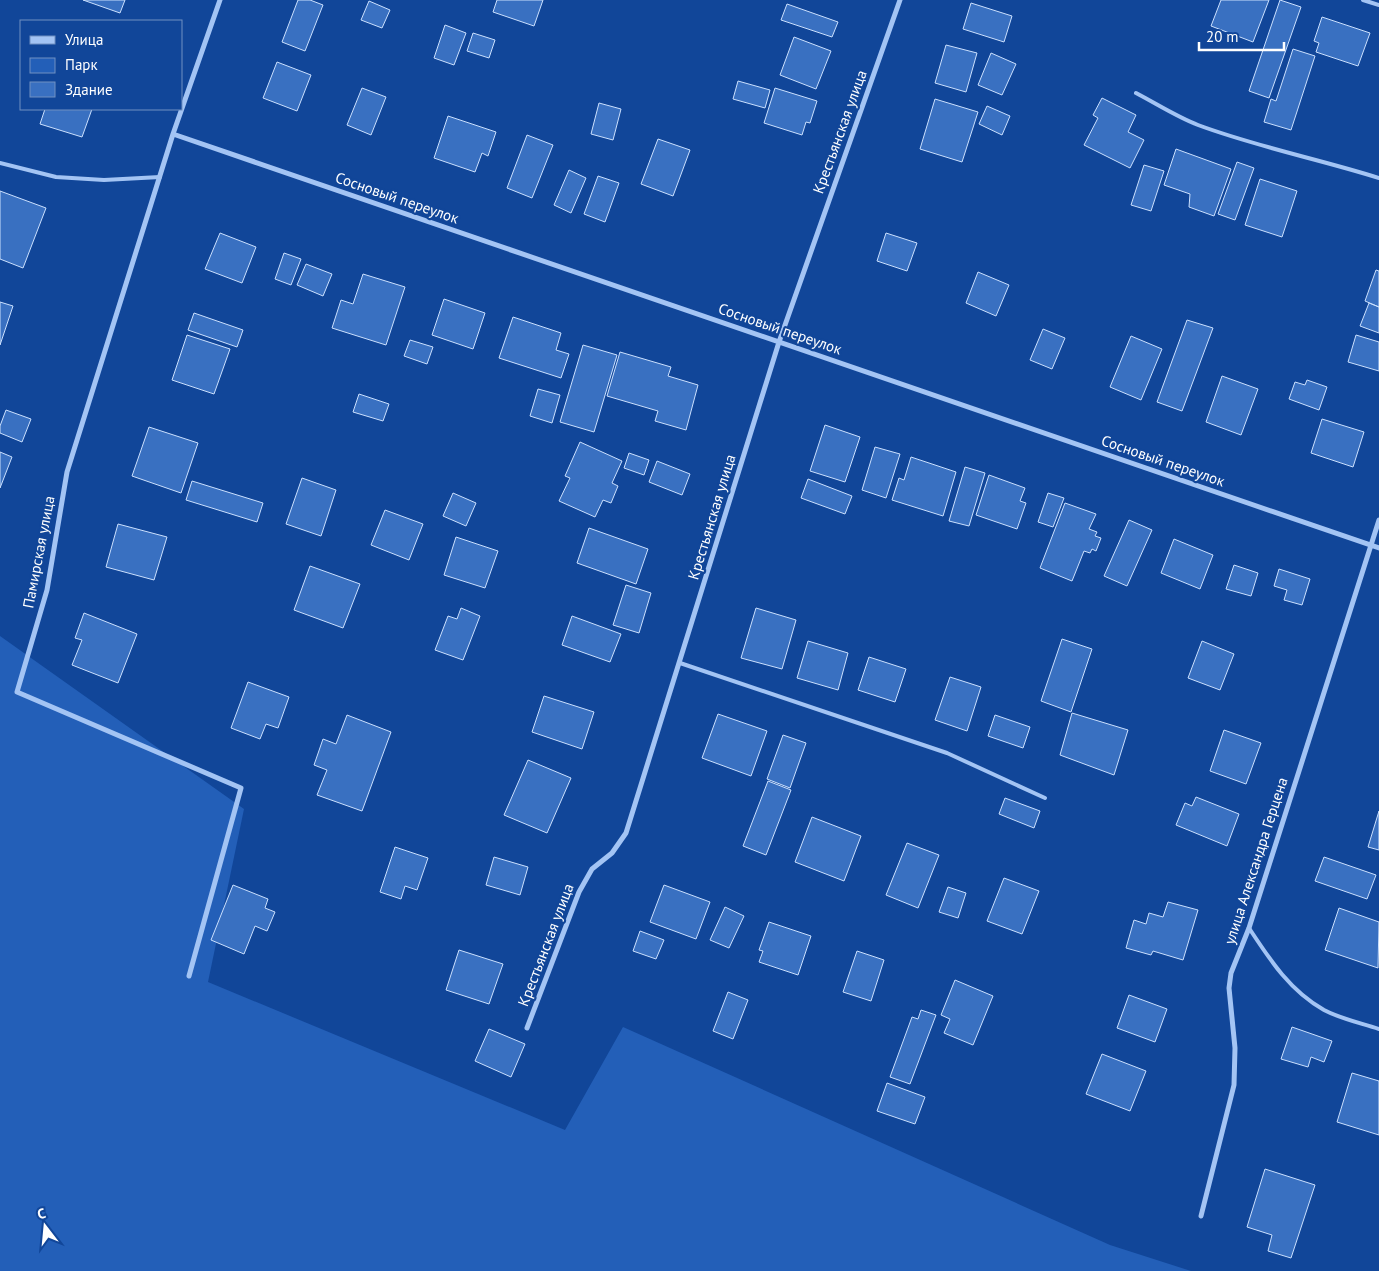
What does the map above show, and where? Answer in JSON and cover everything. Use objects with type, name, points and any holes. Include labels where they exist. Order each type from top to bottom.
[{"type":"street","name":"Памирская улица","points":[[189,976],[242,788],[17,692],[47,590],[67,472],[160,177],[220,0]]},
{"type":"street","name":"Крестьянская улица","points":[[528,1028],[578,892],[592,869],[612,853],[626,833],[779,342],[900,0]]},
{"type":"street","name":"Сосновый переулок","points":[[174,134],[1379,548]]},
{"type":"street","name":"улица Александра Герцена","points":[[1201,1216],[1234,1086],[1235,1048],[1229,988],[1231,973],[1249,928],[1379,520]]},
{"type":"lane","points":[[1362,0],[1379,5]]},
{"type":"lane","points":[[1136,93],[1197,124],[1240,139],[1317,159],[1379,178]]},
{"type":"lane","points":[[0,163],[56,177],[104,180],[160,177]]},
{"type":"lane","points":[[680,663],[946,753],[1045,798]]},
{"type":"lane","points":[[1249,928],[1270,960],[1303,996],[1326,1010],[1379,1028]]},
{"type":"green space","points":[[0,636],[244,809],[208,982],[565,1130],[623,1027],[1110,1245],[1191,1271],[0,1271]]},
{"type":"building","points":[[83,0],[125,0],[120,13]]},
{"type":"building","points":[[298,0],[310,0],[323,5],[305,51],[282,42]]},
{"type":"building","points":[[497,0],[543,0],[534,26],[493,12]]},
{"type":"building","points":[[1221,0],[1269,0],[1253,42],[1211,26]]},
{"type":"building","points":[[1280,0],[1301,7],[1269,98],[1249,91]]},
{"type":"building","points":[[369,1],[390,10],[382,28],[361,20]]},
{"type":"building","points":[[971,3],[1012,16],[1004,42],[963,29]]},
{"type":"building","points":[[787,4],[838,22],[832,37],[781,20]]},
{"type":"building","points":[[1322,17],[1370,33],[1358,66],[1316,52],[1319,43],[1314,41]]},
{"type":"building","points":[[445,25],[466,33],[454,65],[434,58]]},
{"type":"building","points":[[473,33],[495,40],[489,58],[467,51]]},
{"type":"building","points":[[794,37],[831,51],[816,89],[780,75]]},
{"type":"building","points":[[946,45],[977,53],[966,92],[935,83]]},
{"type":"building","points":[[1293,49],[1315,56],[1291,130],[1264,122],[1271,99],[1276,101]]},
{"type":"building","points":[[991,53],[1016,64],[1002,95],[978,85]]},
{"type":"building","points":[[277,62],[311,75],[297,111],[263,98]]},
{"type":"building","points":[[738,81],[770,90],[765,108],[733,99]]},
{"type":"building","points":[[362,88],[386,97],[371,135],[347,125]]},
{"type":"building","points":[[775,88],[817,101],[810,123],[806,122],[802,135],[764,123]]},
{"type":"building","points":[[1102,98],[1136,115],[1128,132],[1144,140],[1130,168],[1084,145],[1098,118],[1093,115]]},
{"type":"building","points":[[935,99],[978,112],[962,162],[920,149]]},
{"type":"building","points":[[599,103],[621,109],[613,140],[591,134]]},
{"type":"building","points":[[987,106],[1010,116],[1002,135],[979,124]]},
{"type":"building","points":[[45,110],[92,110],[82,137],[40,124]]},
{"type":"building","points":[[448,116],[496,132],[488,156],[482,153],[475,172],[434,158]]},
{"type":"building","points":[[527,135],[553,145],[532,198],[507,188]]},
{"type":"building","points":[[658,139],[690,150],[673,196],[641,184]]},
{"type":"building","points":[[1176,149],[1231,169],[1214,216],[1189,207],[1190,194],[1164,185]]},
{"type":"building","points":[[1237,162],[1254,168],[1235,220],[1218,214]]},
{"type":"building","points":[[1144,165],[1164,171],[1151,211],[1131,205]]},
{"type":"building","points":[[569,170],[586,178],[571,213],[554,205]]},
{"type":"building","points":[[598,176],[619,183],[605,222],[584,214]]},
{"type":"building","points":[[1260,179],[1297,191],[1282,237],[1245,225]]},
{"type":"building","points":[[0,191],[46,208],[23,268],[0,259]]},
{"type":"building","points":[[220,233],[256,247],[242,283],[205,269]]},
{"type":"building","points":[[886,233],[917,243],[907,271],[877,261]]},
{"type":"building","points":[[284,253],[301,259],[291,285],[275,279]]},
{"type":"building","points":[[306,264],[332,274],[323,296],[297,285]]},
{"type":"building","points":[[1376,270],[1379,271],[1379,307],[1365,301]]},
{"type":"building","points":[[978,272],[1009,285],[996,316],[966,303]]},
{"type":"building","points":[[363,274],[405,287],[386,345],[332,328],[341,300],[353,304]]},
{"type":"building","points":[[444,299],[485,313],[473,349],[432,335]]},
{"type":"building","points":[[0,302],[13,306],[0,345]]},
{"type":"building","points":[[1369,303],[1379,307],[1379,333],[1360,326]]},
{"type":"building","points":[[194,313],[243,330],[237,347],[188,330]]},
{"type":"building","points":[[513,317],[561,333],[556,350],[569,354],[561,378],[499,358]]},
{"type":"building","points":[[1187,320],[1213,328],[1182,411],[1157,402]]},
{"type":"building","points":[[1043,329],[1065,338],[1052,369],[1030,360]]},
{"type":"building","points":[[187,335],[230,349],[214,394],[172,380]]},
{"type":"building","points":[[1356,335],[1379,342],[1379,371],[1348,362]]},
{"type":"building","points":[[1131,336],[1162,349],[1141,400],[1110,387]]},
{"type":"building","points":[[410,340],[433,347],[427,364],[404,356]]},
{"type":"building","points":[[583,345],[617,355],[594,432],[560,422]]},
{"type":"building","points":[[620,352],[671,367],[668,376],[698,385],[686,430],[655,421],[658,411],[607,396]]},
{"type":"building","points":[[1222,376],[1258,389],[1241,435],[1206,422]]},
{"type":"building","points":[[1307,380],[1327,387],[1319,410],[1289,399],[1295,382],[1305,385]]},
{"type":"building","points":[[538,389],[560,395],[552,423],[530,416]]},
{"type":"building","points":[[359,394],[389,404],[383,421],[353,412]]},
{"type":"building","points":[[6,410],[31,419],[22,442],[0,433],[0,426]]},
{"type":"building","points":[[1322,419],[1364,432],[1353,467],[1311,453]]},
{"type":"building","points":[[825,425],[860,437],[845,482],[810,471]]},
{"type":"building","points":[[149,427],[198,443],[181,493],[132,476]]},
{"type":"building","points":[[580,442],[622,461],[612,483],[618,486],[611,503],[603,500],[595,517],[559,501],[570,478],[565,476]]},
{"type":"building","points":[[875,447],[900,454],[886,498],[862,490]]},
{"type":"building","points":[[0,452],[12,457],[0,488]]},
{"type":"building","points":[[629,453],[649,460],[644,475],[624,468]]},
{"type":"building","points":[[911,457],[956,472],[943,516],[892,500],[899,478],[904,480]]},
{"type":"building","points":[[657,461],[690,474],[682,495],[649,482]]},
{"type":"building","points":[[965,467],[985,473],[969,526],[949,521]]},
{"type":"building","points":[[989,475],[1025,488],[1020,501],[1026,503],[1017,529],[976,515]]},
{"type":"building","points":[[302,478],[336,490],[321,536],[286,524]]},
{"type":"building","points":[[808,479],[852,496],[845,514],[801,498]]},
{"type":"building","points":[[192,481],[263,503],[257,522],[186,500]]},
{"type":"building","points":[[453,493],[476,503],[466,526],[443,516]]},
{"type":"building","points":[[1048,493],[1064,498],[1053,527],[1038,522]]},
{"type":"building","points":[[1065,503],[1096,514],[1089,529],[1097,532],[1095,536],[1101,538],[1096,551],[1092,549],[1090,553],[1084,551],[1072,581],[1040,568]]},
{"type":"building","points":[[385,510],[423,524],[409,560],[371,545]]},
{"type":"building","points":[[1129,520],[1152,530],[1127,586],[1104,576]]},
{"type":"building","points":[[118,524],[167,537],[154,580],[106,567]]},
{"type":"building","points":[[589,528],[648,549],[636,584],[577,563]]},
{"type":"building","points":[[456,537],[498,551],[485,588],[444,575]]},
{"type":"building","points":[[1174,539],[1213,555],[1200,589],[1161,573]]},
{"type":"building","points":[[1234,565],[1258,573],[1251,596],[1226,589]]},
{"type":"building","points":[[310,566],[360,584],[343,628],[294,610]]},
{"type":"building","points":[[1279,569],[1310,579],[1302,605],[1284,600],[1287,590],[1274,586]]},
{"type":"building","points":[[626,585],[651,593],[639,633],[613,625]]},
{"type":"building","points":[[461,608],[480,616],[463,660],[435,650],[448,616],[457,619]]},
{"type":"building","points":[[756,608],[796,620],[782,669],[741,658]]},
{"type":"building","points":[[84,613],[137,634],[118,683],[72,665],[82,640],[75,638]]},
{"type":"building","points":[[572,616],[621,634],[610,662],[562,645]]},
{"type":"building","points":[[1062,639],[1092,649],[1071,712],[1041,701]]},
{"type":"building","points":[[808,641],[848,653],[838,690],[797,678]]},
{"type":"building","points":[[1202,641],[1234,654],[1220,690],[1188,678]]},
{"type":"building","points":[[869,657],[906,669],[895,702],[858,690]]},
{"type":"building","points":[[950,677],[981,687],[967,731],[935,720]]},
{"type":"building","points":[[248,682],[289,697],[278,728],[266,724],[260,739],[231,728]]},
{"type":"building","points":[[544,696],[594,712],[582,749],[532,732]]},
{"type":"building","points":[[1072,713],[1128,730],[1114,775],[1060,755]]},
{"type":"building","points":[[718,714],[767,731],[751,776],[702,758]]},
{"type":"building","points":[[347,715],[391,732],[362,811],[317,795],[327,770],[314,765],[323,739],[336,744]]},
{"type":"building","points":[[995,715],[1030,727],[1023,748],[988,736]]},
{"type":"building","points":[[1224,730],[1261,743],[1246,784],[1210,771]]},
{"type":"building","points":[[783,735],[806,743],[790,788],[767,779]]},
{"type":"building","points":[[528,760],[571,778],[547,833],[504,815]]},
{"type":"building","points":[[768,781],[791,790],[766,855],[743,846]]},
{"type":"building","points":[[1196,797],[1239,814],[1227,846],[1176,825],[1185,803],[1192,806]]},
{"type":"building","points":[[1005,798],[1040,811],[1034,828],[999,814]]},
{"type":"building","points":[[1379,811],[1379,850],[1368,847]]},
{"type":"building","points":[[812,817],[861,836],[844,881],[795,862]]},
{"type":"building","points":[[907,843],[939,855],[918,908],[886,895]]},
{"type":"building","points":[[395,847],[428,858],[417,890],[405,886],[401,899],[380,892]]},
{"type":"building","points":[[494,857],[528,867],[520,895],[486,885]]},
{"type":"building","points":[[1324,857],[1376,875],[1367,899],[1315,881]]},
{"type":"building","points":[[1004,878],[1039,891],[1022,934],[987,921]]},
{"type":"building","points":[[233,885],[268,899],[265,908],[275,912],[267,931],[255,926],[244,954],[211,940]]},
{"type":"building","points":[[664,885],[710,902],[696,939],[650,922]]},
{"type":"building","points":[[948,887],[966,893],[958,918],[939,912]]},
{"type":"building","points":[[1168,902],[1198,910],[1183,960],[1153,951],[1151,955],[1126,948],[1134,920],[1146,924],[1149,913],[1163,917]]},
{"type":"building","points":[[725,907],[744,916],[729,948],[710,940]]},
{"type":"building","points":[[1339,908],[1379,922],[1378,968],[1325,950]]},
{"type":"building","points":[[769,922],[811,936],[798,975],[759,962],[763,951],[759,950]]},
{"type":"building","points":[[640,931],[664,940],[656,959],[633,951]]},
{"type":"building","points":[[459,950],[503,964],[489,1004],[446,990]]},
{"type":"building","points":[[857,951],[884,960],[871,1001],[843,992]]},
{"type":"building","points":[[955,980],[993,996],[973,1045],[944,1033],[950,1019],[941,1015]]},
{"type":"building","points":[[728,992],[748,1000],[733,1039],[713,1031]]},
{"type":"building","points":[[1129,995],[1167,1009],[1155,1042],[1117,1028]]},
{"type":"building","points":[[921,1010],[936,1015],[910,1084],[890,1077],[912,1017],[918,1019]]},
{"type":"building","points":[[1292,1027],[1332,1041],[1324,1062],[1311,1057],[1308,1067],[1281,1059]]},
{"type":"building","points":[[489,1029],[525,1044],[511,1077],[475,1061]]},
{"type":"building","points":[[1102,1054],[1146,1071],[1130,1111],[1086,1094]]},
{"type":"building","points":[[1352,1073],[1379,1081],[1379,1135],[1337,1122]]},
{"type":"building","points":[[887,1083],[925,1097],[915,1124],[877,1111]]},
{"type":"building","points":[[1265,1169],[1315,1185],[1291,1258],[1268,1251],[1272,1235],[1247,1227]]}]
